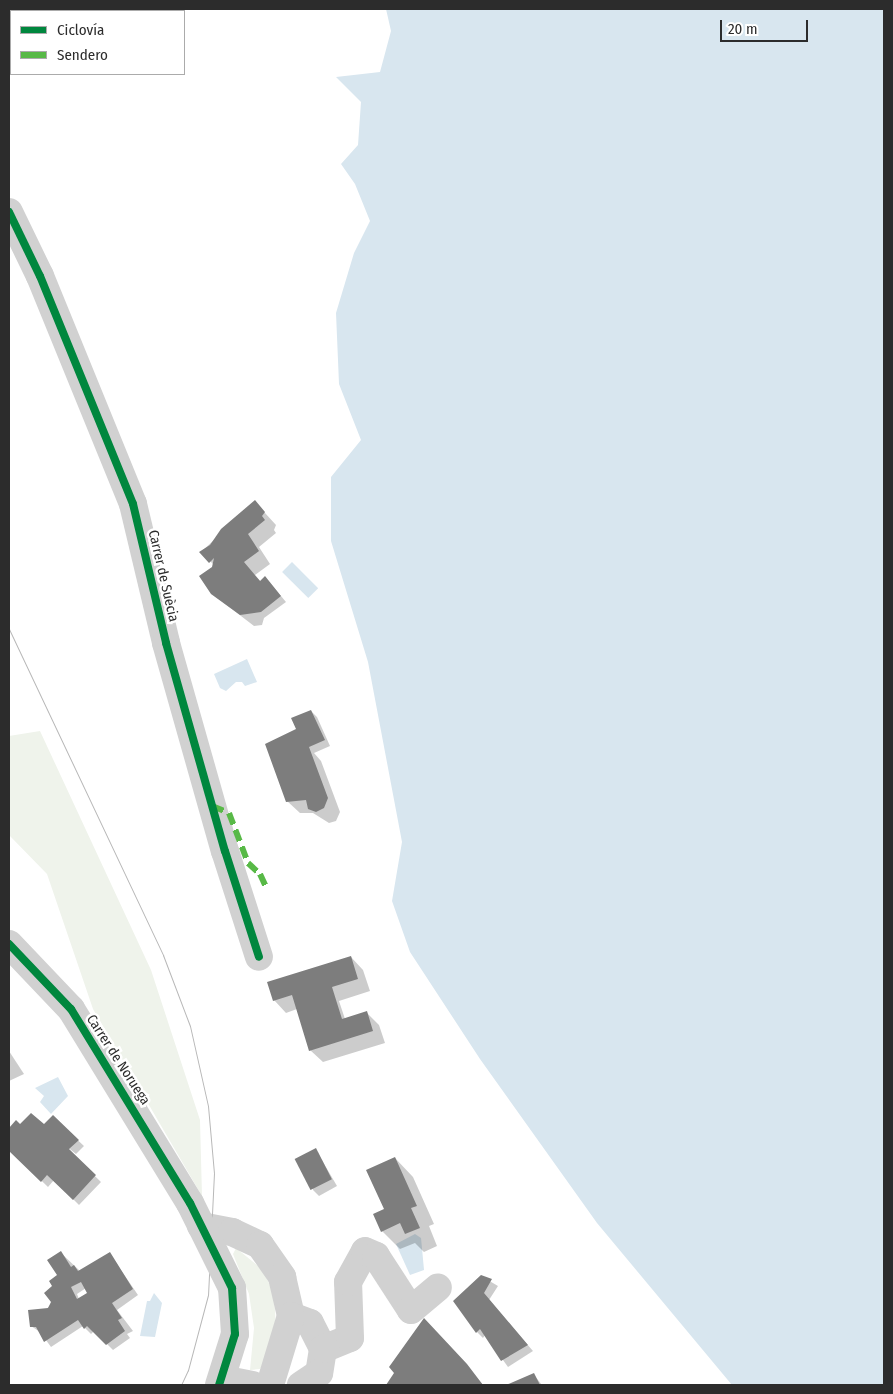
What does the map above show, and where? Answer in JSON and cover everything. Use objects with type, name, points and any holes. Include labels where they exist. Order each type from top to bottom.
[{"type":"street","name":"Carrer de Suècia","points":[[9,212],[40,276],[133,504],[168,652],[225,851],[260,957]]},
{"type":"street","name":"Carrer de Noruega","points":[[9,944],[71,1009],[136,1110],[195,1214],[232,1288],[235,1334],[220,1382]]},
{"type":"street","points":[[195,1214],[260,1245],[282,1277],[292,1316],[270,1385]]},
{"type":"street","points":[[323,1349],[350,1338],[348,1282],[365,1251],[376,1256],[411,1310],[438,1287]]},
{"type":"street","points":[[292,1316],[310,1323],[323,1349],[319,1373],[301,1385]]},
{"type":"street","points":[[220,1382],[252,1385]]},
{"type":"shaded area","points":[[386,9],[884,9],[884,1385],[732,1385],[597,1223],[480,1059],[410,952],[392,901],[402,842],[368,662],[331,541],[331,477],[361,440],[339,384],[336,313],[354,253],[370,221],[355,184],[341,164],[358,145],[361,102],[336,77],[380,72],[391,31]]},
{"type":"shaded area","points":[[292,562],[318,588],[308,598],[282,572]]},
{"type":"shaded area","points":[[247,659],[257,682],[245,686],[242,682],[236,682],[226,691],[220,688],[214,674]]},
{"type":"shaded area","points":[[40,731],[151,970],[200,1120],[202,1196],[93,1009],[47,874],[9,835],[9,736]]},
{"type":"shaded area","points":[[58,1077],[68,1096],[51,1114],[40,1102],[44,1096],[35,1088]]},
{"type":"shaded area","points":[[415,1234],[421,1238],[424,1270],[410,1275],[396,1244]]},
{"type":"shaded area","points":[[236,1248],[263,1270],[274,1294],[277,1344],[260,1369],[250,1370],[254,1328],[249,1294],[233,1254]]},
{"type":"shaded area","points":[[154,1293],[162,1303],[155,1337],[140,1336],[147,1301],[150,1301]]},
{"type":"building","points":[[255,500],[265,512],[262,516],[265,520],[248,534],[259,551],[244,562],[260,581],[265,576],[281,596],[261,612],[240,615],[211,594],[199,576],[212,567],[214,558],[209,563],[199,552],[210,545],[221,529]]},
{"type":"building","points":[[311,710],[325,740],[309,747],[328,798],[324,808],[316,812],[308,809],[306,800],[286,802],[265,744],[296,729],[291,718]]},
{"type":"building","points":[[351,956],[358,979],[332,987],[342,1019],[367,1011],[373,1031],[309,1051],[292,995],[273,1001],[267,982]]},
{"type":"building","points":[[31,1113],[44,1124],[53,1115],[79,1140],[69,1149],[96,1175],[73,1200],[47,1175],[41,1182],[9,1151],[9,1128],[16,1120],[20,1124]]},
{"type":"building","points":[[316,1148],[332,1179],[311,1190],[295,1159]]},
{"type":"building","points":[[395,1157],[417,1206],[411,1208],[420,1228],[405,1234],[400,1223],[381,1232],[373,1214],[384,1209],[366,1170]]},
{"type":"building","points":[[61,1251],[71,1267],[74,1265],[78,1271],[110,1252],[133,1289],[112,1303],[122,1318],[118,1320],[125,1331],[106,1345],[87,1326],[84,1329],[78,1320],[44,1342],[36,1327],[30,1327],[28,1310],[48,1308],[51,1302],[44,1293],[52,1286],[49,1281],[57,1275],[47,1260]],"holes":[[[81,1282],[87,1293],[77,1299],[71,1287]]]},
{"type":"building","points":[[481,1275],[492,1279],[484,1293],[528,1345],[501,1361],[480,1329],[476,1333],[453,1301]]},
{"type":"building","points":[[424,1318],[467,1364],[483,1385],[386,1385],[394,1373],[389,1367]]},
{"type":"building","points":[[534,1373],[540,1385],[506,1385]]},
{"type":"tram line","points":[[9,629],[163,955],[190,1026],[208,1106],[214,1173],[208,1295],[188,1370],[181,1385]]},
{"type":"marked path","points":[[212,806],[229,813],[248,863],[260,874],[267,889]]},
{"type":"cycle path","points":[[9,212],[40,276],[133,504],[166,643],[225,851],[259,957]]},
{"type":"cycle path","points":[[9,944],[71,1009],[190,1203],[232,1288],[235,1334],[219,1385]]}]
